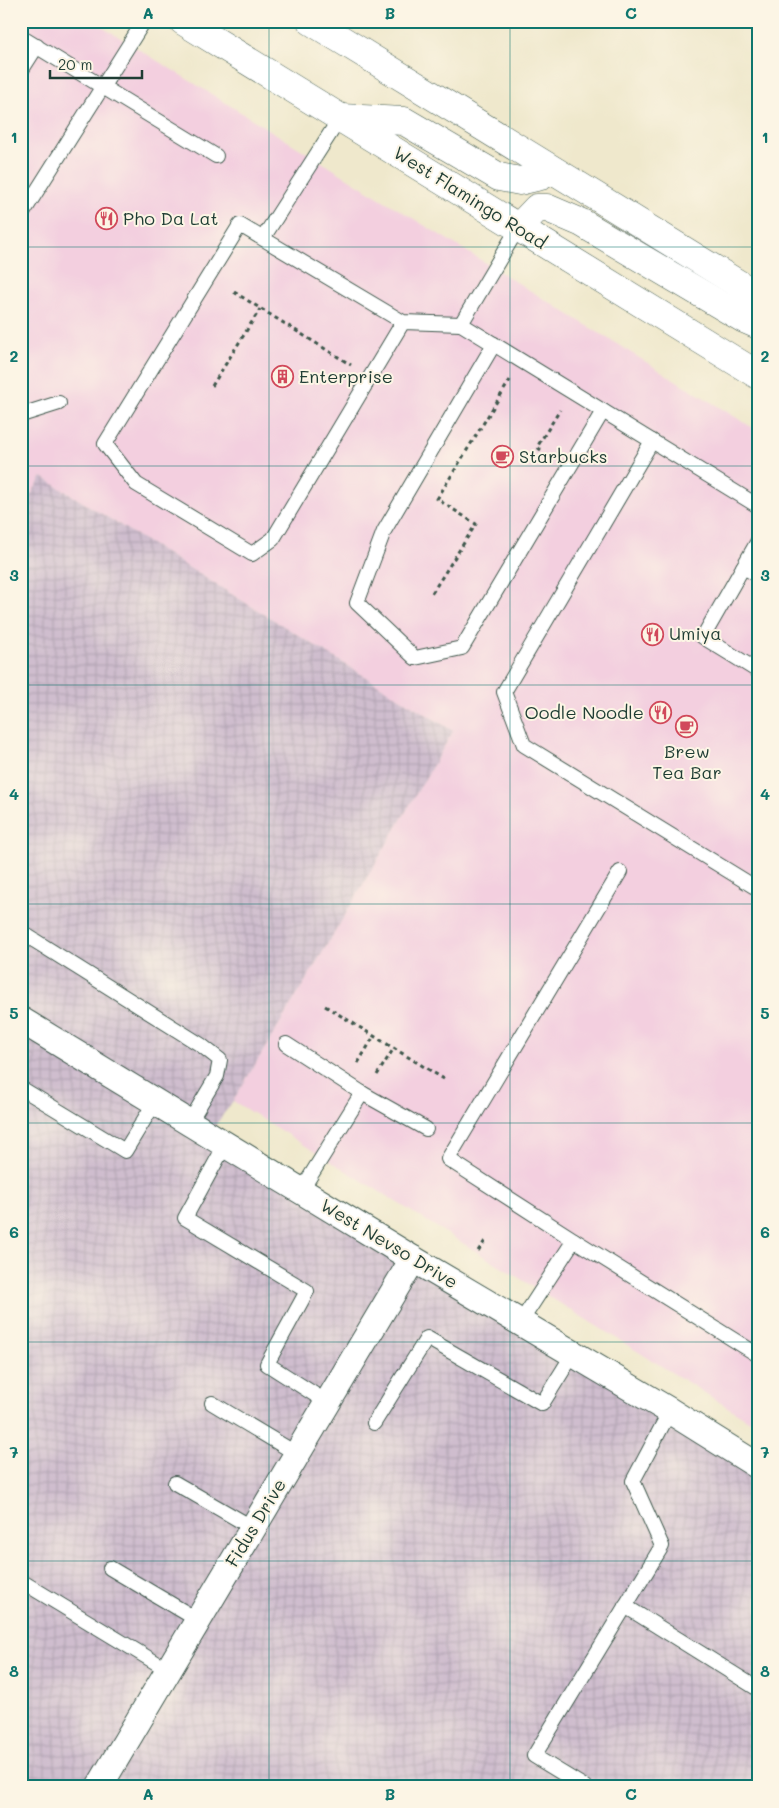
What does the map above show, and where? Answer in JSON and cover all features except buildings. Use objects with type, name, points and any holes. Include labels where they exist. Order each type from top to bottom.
[{"type":"main road","name":"West Flamingo Road","points":[[182,21],[758,375]]},
{"type":"main road","points":[[311,21],[758,296]]},
{"type":"main road","points":[[340,118],[404,121],[499,177],[520,181],[540,176],[552,170]]},
{"type":"main road","points":[[518,228],[537,208],[547,208],[582,223],[744,319],[758,324]]},
{"type":"street","name":"West Nevso Drive","points":[[21,1020],[413,1259],[670,1411],[758,1466]]},
{"type":"street","name":"Fidus Drive","points":[[99,1787],[413,1259]]},
{"type":"lane","points":[[21,216],[144,21]]},
{"type":"lane","points":[[21,37],[216,156]]},
{"type":"lane","points":[[21,71],[37,46]]},
{"type":"lane","points":[[264,238],[340,118]]},
{"type":"lane","points":[[403,322],[273,539],[252,554],[136,484],[105,444],[240,225],[403,322],[461,324],[758,506]]},
{"type":"lane","points":[[461,324],[518,228]]},
{"type":"lane","points":[[494,344],[384,531],[357,604],[415,658],[462,648],[603,411]]},
{"type":"lane","points":[[21,415],[59,402]]},
{"type":"lane","points":[[652,441],[504,692],[524,744],[758,889]]},
{"type":"lane","points":[[758,541],[703,637],[758,671]]},
{"type":"lane","points":[[743,567],[758,576]]},
{"type":"lane","points":[[620,872],[448,1159],[758,1355]]},
{"type":"lane","points":[[21,932],[201,1045],[220,1060],[217,1076],[189,1123]]},
{"type":"lane","points":[[286,1044],[364,1094],[426,1129]]},
{"type":"lane","points":[[21,1088],[125,1151],[155,1102]]},
{"type":"lane","points":[[301,1191],[364,1094]]},
{"type":"lane","points":[[225,1145],[185,1218],[307,1291],[267,1364],[328,1403]]},
{"type":"lane","points":[[520,1323],[574,1240]]},
{"type":"lane","points":[[374,1423],[427,1338],[542,1404],[573,1354]]},
{"type":"lane","points":[[212,1402],[297,1454]]},
{"type":"lane","points":[[585,1787],[534,1756],[662,1546],[633,1481],[670,1411]]},
{"type":"lane","points":[[174,1482],[253,1528]]},
{"type":"lane","points":[[110,1568],[198,1620]]},
{"type":"lane","points":[[21,1581],[168,1670]]},
{"type":"lane","points":[[626,1606],[758,1689]]},
{"type":"path","points":[[234,292],[351,366]]},
{"type":"path","points":[[212,386],[260,309]]},
{"type":"path","points":[[432,593],[476,524],[437,499],[512,378]]},
{"type":"path","points":[[541,450],[537,447],[560,409]]},
{"type":"path","points":[[325,1006],[444,1079]]},
{"type":"path","points":[[346,1083],[374,1036]]},
{"type":"path","points":[[364,1094],[394,1048]]},
{"type":"path","points":[[478,1252],[485,1241]]},
{"type":"shaded area","points":[[21,21],[93,21],[758,431],[758,1426],[233,1101],[453,731],[42,477],[21,510]]},
{"type":"shaded area","points":[[42,477],[453,731],[233,1101],[209,1134],[758,1466],[758,1787],[21,1787],[21,510]]},
{"type":"place","name":"Pho Da Lat","points":[[107,219]]},
{"type":"place","name":"Enterprise","points":[[283,377]]},
{"type":"place","name":"Starbucks","points":[[503,457]]},
{"type":"place","name":"Umiya","points":[[653,634]]},
{"type":"place","name":"Oodle Noodle","points":[[660,713]]},
{"type":"place","name":"Brew Tea Bar","points":[[687,727]]}]
